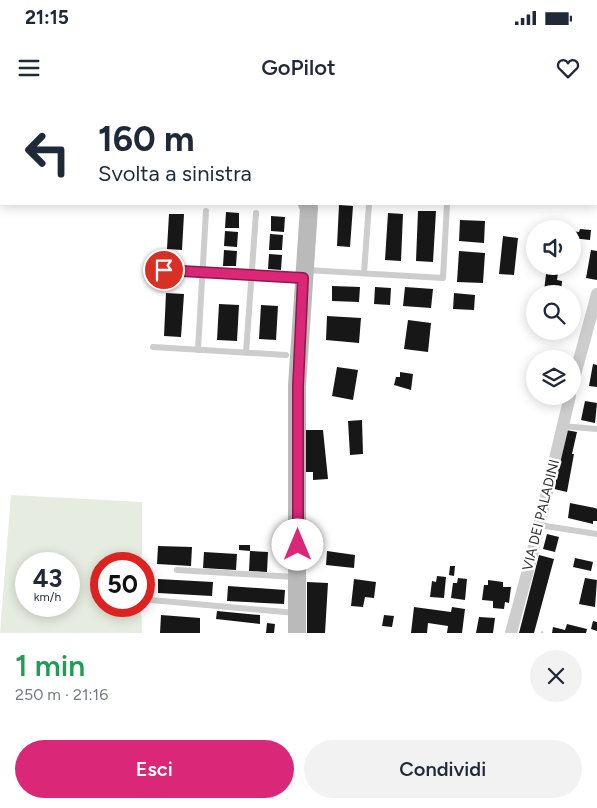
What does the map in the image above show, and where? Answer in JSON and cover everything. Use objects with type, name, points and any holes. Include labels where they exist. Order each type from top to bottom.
[{"type":"main road","points":[[297,633],[298,386],[303,274],[309,205]]},
{"type":"street","points":[[581,354],[597,296]]},
{"type":"street","name":"VIA DEI PALADINI","points":[[511,633],[540,525],[568,405]]},
{"type":"lane","points":[[364,273],[369,205]]},
{"type":"lane","points":[[164,270],[252,275],[364,273],[443,278],[447,205]]},
{"type":"lane","points":[[198,350],[206,211]]},
{"type":"lane","points":[[246,353],[256,213]]},
{"type":"lane","points":[[153,347],[286,355]]},
{"type":"lane","points":[[562,426],[597,429]]},
{"type":"lane","points":[[540,525],[597,534]]},
{"type":"lane","points":[[177,570],[298,577]]},
{"type":"lane","points":[[155,600],[297,613]]},
{"type":"shaded area","points":[[11,495],[142,502],[142,552],[90,552],[90,617],[141,617],[142,633],[0,633]]},
{"type":"building","points":[[339,205],[353,206],[350,247],[337,246]]},
{"type":"building","points":[[418,211],[436,211],[433,262],[416,261]]},
{"type":"building","points":[[226,212],[239,213],[239,228],[225,228]]},
{"type":"building","points":[[388,213],[403,214],[401,261],[385,260]]},
{"type":"building","points":[[169,214],[184,214],[182,250],[167,249]]},
{"type":"building","points":[[271,216],[285,217],[284,232],[271,231]]},
{"type":"building","points":[[460,220],[485,221],[484,243],[459,241]]},
{"type":"building","points":[[581,229],[591,230],[590,240],[581,239]]},
{"type":"building","points":[[225,231],[238,232],[237,247],[224,246]]},
{"type":"building","points":[[270,234],[283,235],[282,250],[269,250]]},
{"type":"building","points":[[503,236],[518,238],[514,275],[499,274]]},
{"type":"building","points":[[224,250],[237,251],[236,266],[223,266]]},
{"type":"building","points":[[591,250],[597,251],[597,280],[586,278]]},
{"type":"building","points":[[459,251],[485,253],[483,283],[457,282]]},
{"type":"building","points":[[269,254],[282,255],[281,270],[268,269]]},
{"type":"building","points":[[546,275],[558,275],[557,280],[562,281],[562,285],[545,285]]},
{"type":"building","points":[[332,286],[360,287],[359,302],[332,301]]},
{"type":"building","points":[[375,287],[391,288],[390,305],[374,304]]},
{"type":"building","points":[[405,287],[433,289],[431,308],[403,306]]},
{"type":"building","points":[[166,293],[184,294],[181,337],[164,336]]},
{"type":"building","points":[[454,293],[475,295],[474,310],[453,309]]},
{"type":"building","points":[[219,304],[239,305],[237,341],[217,340]]},
{"type":"building","points":[[261,305],[278,306],[276,340],[259,339]]},
{"type":"building","points":[[327,316],[361,318],[359,343],[326,340]]},
{"type":"building","points":[[408,320],[431,323],[428,352],[404,349]]},
{"type":"building","points":[[593,364],[597,365],[597,387],[589,386]]},
{"type":"building","points":[[337,367],[358,370],[353,400],[332,396]]},
{"type":"building","points":[[400,372],[413,374],[411,390],[394,385],[396,377],[400,377]]},
{"type":"building","points":[[585,401],[597,403],[595,423],[581,420]]},
{"type":"building","points":[[362,420],[363,454],[350,455],[348,421]]},
{"type":"building","points":[[305,430],[323,430],[328,479],[313,480],[313,472],[305,472]]},
{"type":"building","points":[[566,430],[577,432],[567,492],[554,489]]},
{"type":"building","points":[[570,503],[597,509],[597,521],[593,521],[593,524],[568,518]]},
{"type":"building","points":[[547,534],[559,537],[555,552],[543,549]]},
{"type":"building","points":[[239,545],[250,545],[250,551],[239,550]]},
{"type":"building","points":[[158,546],[192,547],[191,566],[157,564]]},
{"type":"building","points":[[250,551],[268,552],[267,572],[249,571]]},
{"type":"building","points":[[327,551],[355,555],[354,568],[326,565]]},
{"type":"building","points":[[204,552],[237,554],[236,570],[203,568]]},
{"type":"building","points":[[539,555],[554,559],[534,633],[519,633]]},
{"type":"building","points":[[575,558],[593,562],[591,571],[573,567]]},
{"type":"building","points":[[450,566],[455,566],[454,576],[449,575]]},
{"type":"building","points":[[437,576],[446,577],[444,598],[430,597],[432,581],[436,582]]},
{"type":"building","points":[[458,578],[467,579],[465,600],[451,598],[453,583],[457,583]]},
{"type":"building","points":[[585,578],[597,580],[595,607],[579,604]]},
{"type":"building","points":[[158,579],[213,582],[212,596],[158,593]]},
{"type":"building","points":[[354,579],[376,582],[374,598],[365,597],[363,607],[351,606]]},
{"type":"building","points":[[488,580],[503,582],[503,587],[511,587],[509,603],[505,602],[504,609],[493,608],[493,601],[482,600],[484,585],[488,585]]},
{"type":"building","points":[[307,582],[328,583],[325,633],[307,633]]},
{"type":"building","points":[[228,586],[285,590],[284,604],[227,601]]},
{"type":"building","points":[[414,607],[451,612],[452,607],[465,609],[462,633],[447,633],[448,626],[428,623],[427,633],[411,633]]},
{"type":"building","points":[[217,611],[260,615],[260,624],[216,619]]},
{"type":"building","points":[[161,615],[200,618],[200,633],[160,633]]},
{"type":"building","points":[[384,615],[394,616],[392,627],[382,626]]},
{"type":"building","points":[[479,617],[495,618],[493,633],[476,633]]},
{"type":"building","points":[[593,621],[597,622],[597,631],[591,629]]},
{"type":"building","points":[[267,623],[275,624],[274,633],[266,633]]},
{"type":"building","points":[[567,624],[587,629],[586,633],[552,633],[553,627],[565,630]]},
{"type":"route","points":[[164,270],[303,278],[298,386],[298,545]]}]
